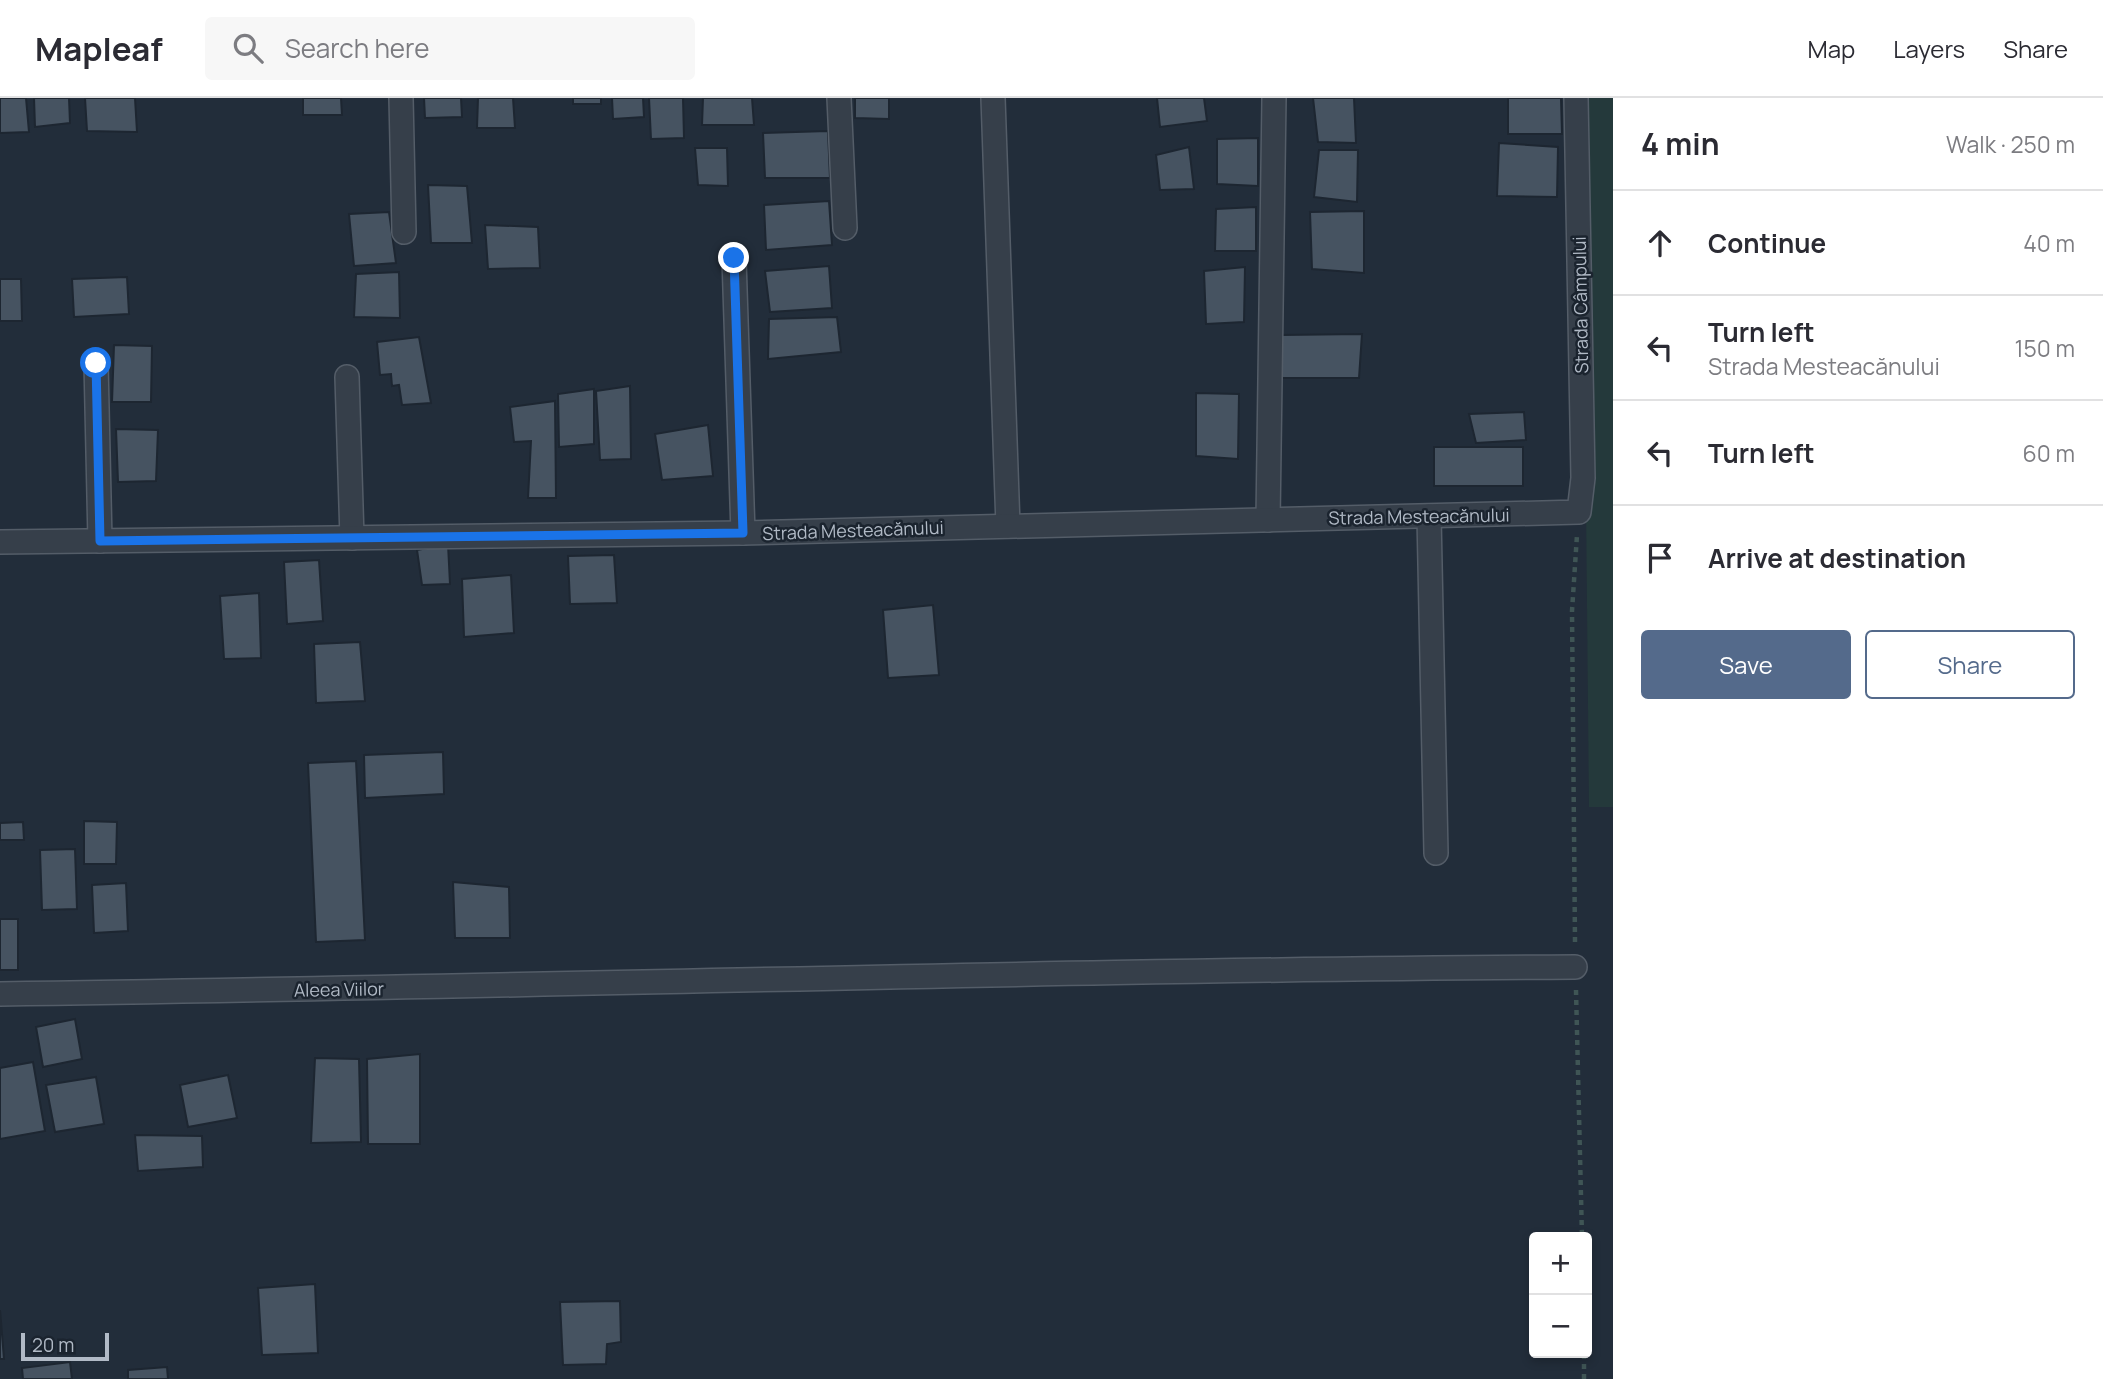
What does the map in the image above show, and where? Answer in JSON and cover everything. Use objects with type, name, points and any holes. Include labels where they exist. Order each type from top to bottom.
[{"type":"street","points":[[401,98],[404,232]]},
{"type":"street","points":[[839,98],[845,228]]},
{"type":"street","points":[[992,98],[1008,526]]},
{"type":"street","points":[[1268,520],[1274,98]]},
{"type":"street","name":"Strada Câmpului","points":[[1576,98],[1583,478],[1579,512]]},
{"type":"street","points":[[734,258],[743,533]]},
{"type":"street","points":[[96,363],[100,541]]},
{"type":"street","points":[[347,377],[352,538]]},
{"type":"street","name":"Strada Mesteacănului","points":[[0,542],[743,533],[1579,512]]},
{"type":"street","points":[[1429,516],[1436,853]]},
{"type":"street","name":"Aleea Viilor","points":[[0,994],[1326,969],[1575,967]]},
{"type":"path","points":[[1579,512],[1572,611],[1581,1232]]},
{"type":"path","points":[[1584,1358],[1584,1379]]},
{"type":"green space","points":[[1582,98],[1613,98],[1613,807],[1589,807]]},
{"type":"building","points":[[0,98],[26,98],[29,132],[0,133]]},
{"type":"building","points":[[34,98],[69,98],[70,123],[35,127]]},
{"type":"building","points":[[85,98],[135,98],[137,132],[87,131]]},
{"type":"building","points":[[303,98],[341,98],[342,115],[303,115]]},
{"type":"building","points":[[424,98],[461,98],[462,117],[425,118]]},
{"type":"building","points":[[478,98],[513,98],[515,128],[477,128]]},
{"type":"building","points":[[573,98],[601,98],[601,104],[573,104]]},
{"type":"building","points":[[612,98],[643,98],[644,117],[613,119]]},
{"type":"building","points":[[649,98],[683,98],[684,138],[651,139]]},
{"type":"building","points":[[703,98],[752,98],[754,125],[702,125]]},
{"type":"building","points":[[855,98],[889,98],[889,119],[855,118]]},
{"type":"building","points":[[1157,98],[1204,98],[1207,121],[1160,127]]},
{"type":"building","points":[[1313,98],[1354,98],[1356,143],[1318,142]]},
{"type":"building","points":[[1508,98],[1561,98],[1562,134],[1508,134]]},
{"type":"building","points":[[828,131],[830,178],[765,178],[763,133]]},
{"type":"building","points":[[1258,138],[1258,186],[1217,184],[1217,139]]},
{"type":"building","points":[[1499,143],[1558,147],[1557,197],[1497,196]]},
{"type":"building","points":[[1189,147],[1194,189],[1160,190],[1156,155]]},
{"type":"building","points":[[695,148],[727,148],[728,186],[698,185]]},
{"type":"building","points":[[1319,150],[1358,150],[1357,202],[1314,197]]},
{"type":"building","points":[[428,185],[467,186],[472,243],[431,243]]},
{"type":"building","points":[[829,201],[832,245],[766,250],[764,205]]},
{"type":"building","points":[[1256,207],[1256,251],[1215,251],[1216,209]]},
{"type":"building","points":[[1364,211],[1364,273],[1312,269],[1310,212]]},
{"type":"building","points":[[389,212],[396,263],[354,266],[349,214]]},
{"type":"building","points":[[485,225],[538,227],[540,268],[488,269]]},
{"type":"building","points":[[829,266],[832,308],[770,312],[765,271]]},
{"type":"building","points":[[1245,267],[1244,322],[1206,324],[1204,271]]},
{"type":"building","points":[[399,272],[400,318],[354,317],[356,274]]},
{"type":"building","points":[[127,277],[129,314],[74,317],[72,279]]},
{"type":"building","points":[[0,279],[21,279],[22,321],[0,321]]},
{"type":"building","points":[[837,317],[841,352],[768,359],[769,319]]},
{"type":"building","points":[[1362,334],[1359,378],[1279,378],[1281,335]]},
{"type":"building","points":[[419,337],[431,403],[402,405],[399,385],[392,386],[391,374],[380,375],[377,342]]},
{"type":"building","points":[[114,345],[152,346],[151,402],[112,402]]},
{"type":"building","points":[[630,386],[631,459],[600,460],[596,391]]},
{"type":"building","points":[[594,389],[594,444],[559,447],[558,394]]},
{"type":"building","points":[[1196,393],[1239,394],[1238,459],[1196,456]]},
{"type":"building","points":[[555,401],[556,498],[528,498],[531,441],[514,442],[510,407]]},
{"type":"building","points":[[1524,412],[1526,440],[1476,443],[1469,414]]},
{"type":"building","points":[[708,425],[713,476],[662,480],[655,434]]},
{"type":"building","points":[[116,429],[158,430],[156,481],[118,482]]},
{"type":"building","points":[[1434,447],[1523,447],[1523,486],[1434,486]]},
{"type":"building","points":[[448,544],[450,584],[422,585],[417,550]]},
{"type":"building","points":[[614,555],[617,603],[570,604],[568,556]]},
{"type":"building","points":[[319,560],[323,621],[287,624],[284,562]]},
{"type":"building","points":[[511,575],[514,633],[464,637],[462,579]]},
{"type":"building","points":[[259,593],[261,658],[224,659],[220,596]]},
{"type":"building","points":[[933,605],[939,675],[888,678],[883,610]]},
{"type":"building","points":[[360,642],[365,701],[316,703],[314,644]]},
{"type":"building","points":[[443,752],[444,794],[365,798],[364,755]]},
{"type":"building","points":[[356,761],[365,940],[316,942],[308,763]]},
{"type":"building","points":[[84,821],[117,822],[116,864],[84,864]]},
{"type":"building","points":[[23,822],[24,840],[0,840],[0,823]]},
{"type":"building","points":[[75,849],[77,909],[42,910],[40,850]]},
{"type":"building","points":[[453,882],[509,887],[510,938],[455,938]]},
{"type":"building","points":[[126,883],[128,931],[94,933],[92,885]]},
{"type":"building","points":[[0,919],[18,919],[18,970],[0,970]]},
{"type":"building","points":[[75,1019],[82,1059],[43,1067],[36,1027]]},
{"type":"building","points":[[420,1054],[420,1144],[368,1144],[367,1059]]},
{"type":"building","points":[[315,1058],[359,1059],[361,1142],[311,1143]]},
{"type":"building","points":[[33,1062],[45,1131],[0,1139],[0,1068]]},
{"type":"building","points":[[228,1075],[237,1118],[188,1127],[180,1085]]},
{"type":"building","points":[[96,1077],[104,1124],[55,1132],[46,1085]]},
{"type":"building","points":[[135,1135],[202,1136],[203,1167],[138,1171]]},
{"type":"building","points":[[315,1284],[318,1353],[262,1355],[258,1288]]},
{"type":"building","points":[[620,1301],[621,1342],[607,1344],[606,1364],[563,1365],[560,1302]]},
{"type":"building","points":[[0,1310],[4,1359],[0,1359]]},
{"type":"building","points":[[70,1362],[72,1379],[23,1379],[22,1368]]},
{"type":"building","points":[[167,1367],[168,1379],[128,1379],[128,1370]]},
{"type":"route","points":[[96,363],[100,541],[743,533],[734,258]]}]
